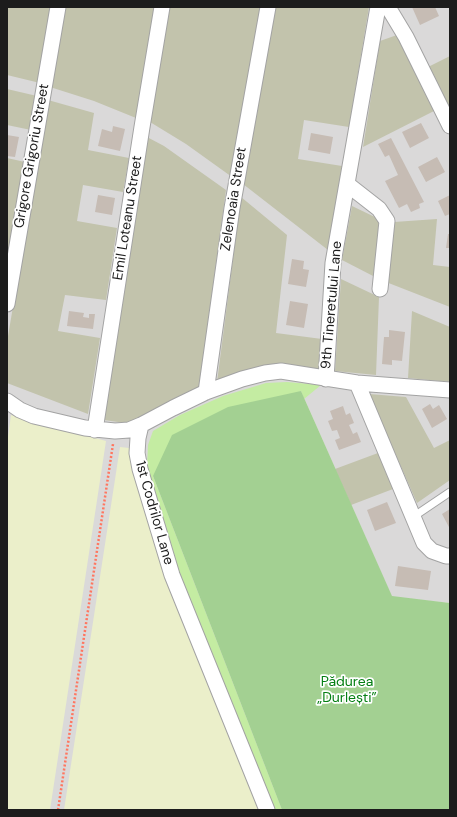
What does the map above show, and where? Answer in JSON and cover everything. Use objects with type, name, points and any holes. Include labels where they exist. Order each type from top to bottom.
[{"type":"street","name":"Grigore Grigoriu Street","points":[[7,304],[58,7]]},
{"type":"street","name":"Emil Loteanu Street","points":[[95,430],[162,7]]},
{"type":"street","name":"Zelenoaia Street","points":[[206,392],[232,208],[268,7]]},
{"type":"street","name":"9th Tineretului Lane","points":[[326,379],[333,263],[378,7]]},
{"type":"street","points":[[388,7],[406,38],[450,126]]},
{"type":"street","points":[[347,184],[379,209],[387,221],[380,289]]},
{"type":"street","points":[[7,401],[20,410],[34,416],[68,425],[95,430],[115,431],[129,430],[141,425],[206,392],[242,379],[265,373],[281,371],[357,383],[450,390]]},
{"type":"street","points":[[357,383],[412,517],[424,542],[427,547],[438,553],[450,556]]},
{"type":"street","name":"1st Codrilor Lane","points":[[141,425],[137,453],[140,469],[172,575],[267,810]]},
{"type":"lane","points":[[412,517],[450,492]]},
{"type":"path","points":[[58,810],[115,431]]},
{"type":"shaded area","points":[[7,7],[450,7],[450,603],[392,597],[301,391],[153,476],[282,810],[7,810]]},
{"type":"shaded area","points":[[7,7],[53,7],[40,83],[7,75]]},
{"type":"shaded area","points":[[64,7],[156,7],[136,118],[94,101],[50,87]]},
{"type":"shaded area","points":[[170,7],[261,7],[232,177],[186,144],[150,122]]},
{"type":"shaded area","points":[[275,7],[369,7],[349,127],[304,120],[298,159],[342,166],[328,250],[243,184]]},
{"type":"shaded area","points":[[397,35],[434,111],[363,147],[380,41]]},
{"type":"shaded area","points":[[450,56],[450,111],[428,67]]},
{"type":"shaded area","points":[[7,89],[37,96],[31,130],[7,125]]},
{"type":"shaded area","points":[[48,100],[94,113],[88,150],[129,158],[123,192],[83,185],[77,221],[117,228],[106,300],[65,295],[58,331],[100,338],[88,414],[7,383],[7,342]]},
{"type":"shaded area","points":[[147,137],[164,146],[226,190],[199,387],[140,419],[125,423],[104,420]]},
{"type":"shaded area","points":[[7,158],[25,162],[7,268]]},
{"type":"shaded area","points":[[241,197],[287,235],[276,333],[322,339],[319,371],[217,382]]},
{"type":"shaded area","points":[[352,206],[379,219],[375,277],[342,260]]},
{"type":"shaded area","points":[[437,219],[433,265],[450,267],[450,307],[386,282],[394,222]]},
{"type":"shaded area","points":[[341,279],[379,297],[376,375],[335,371]]},
{"type":"shaded area","points":[[412,311],[450,327],[450,382],[408,378]]},
{"type":"shaded area","points":[[369,394],[406,397],[434,448],[450,440],[450,480],[417,503]]},
{"type":"shaded area","points":[[11,415],[106,441],[50,810],[7,810],[7,444]]},
{"type":"shaded area","points":[[120,447],[129,448],[163,568],[258,807],[257,810],[64,810]]},
{"type":"shaded area","points":[[378,453],[393,489],[351,505],[335,469]]},
{"type":"green space","points":[[287,382],[321,385],[304,399],[301,391],[153,476],[282,810],[271,810],[171,560],[147,467],[148,445],[153,431],[180,415],[223,396],[266,383]]},
{"type":"green space","name":"Pădurea „Durlești”","points":[[301,391],[392,596],[450,603],[450,810],[282,810],[153,476],[172,435],[228,407]]},
{"type":"building","points":[[412,7],[435,7],[439,16],[420,25]]},
{"type":"building","points":[[421,123],[429,138],[410,148],[402,132]]},
{"type":"building","points":[[113,126],[125,129],[120,151],[98,146],[102,129],[112,132]]},
{"type":"building","points":[[311,133],[333,137],[330,154],[308,150]]},
{"type":"building","points":[[7,135],[19,137],[15,157],[7,156]]},
{"type":"building","points":[[391,138],[424,202],[419,204],[420,208],[411,212],[407,204],[399,208],[385,181],[398,175],[389,155],[385,157],[378,144]]},
{"type":"building","points":[[437,157],[445,172],[426,182],[418,167]]},
{"type":"building","points":[[98,195],[115,198],[112,215],[95,212]]},
{"type":"building","points":[[450,195],[450,214],[445,216],[438,201]]},
{"type":"building","points":[[448,234],[450,234],[450,248],[446,248]]},
{"type":"building","points":[[292,259],[304,261],[303,269],[309,270],[306,287],[288,284]]},
{"type":"building","points":[[290,301],[308,304],[304,328],[286,325]]},
{"type":"building","points":[[69,311],[84,313],[83,317],[89,318],[89,314],[95,314],[93,329],[67,326]]},
{"type":"building","points":[[389,330],[405,332],[402,361],[392,360],[392,365],[382,364],[384,337],[389,337]]},
{"type":"building","points":[[430,404],[433,409],[439,405],[447,419],[432,428],[422,409]]},
{"type":"building","points":[[343,406],[346,415],[350,413],[354,423],[349,425],[353,434],[357,432],[361,442],[339,450],[335,440],[340,438],[337,430],[332,431],[328,421],[333,419],[330,411]]},
{"type":"building","points":[[387,502],[396,523],[375,531],[367,510]]},
{"type":"building","points":[[450,509],[450,529],[442,514]]},
{"type":"building","points":[[398,566],[431,571],[428,590],[395,586]]}]
